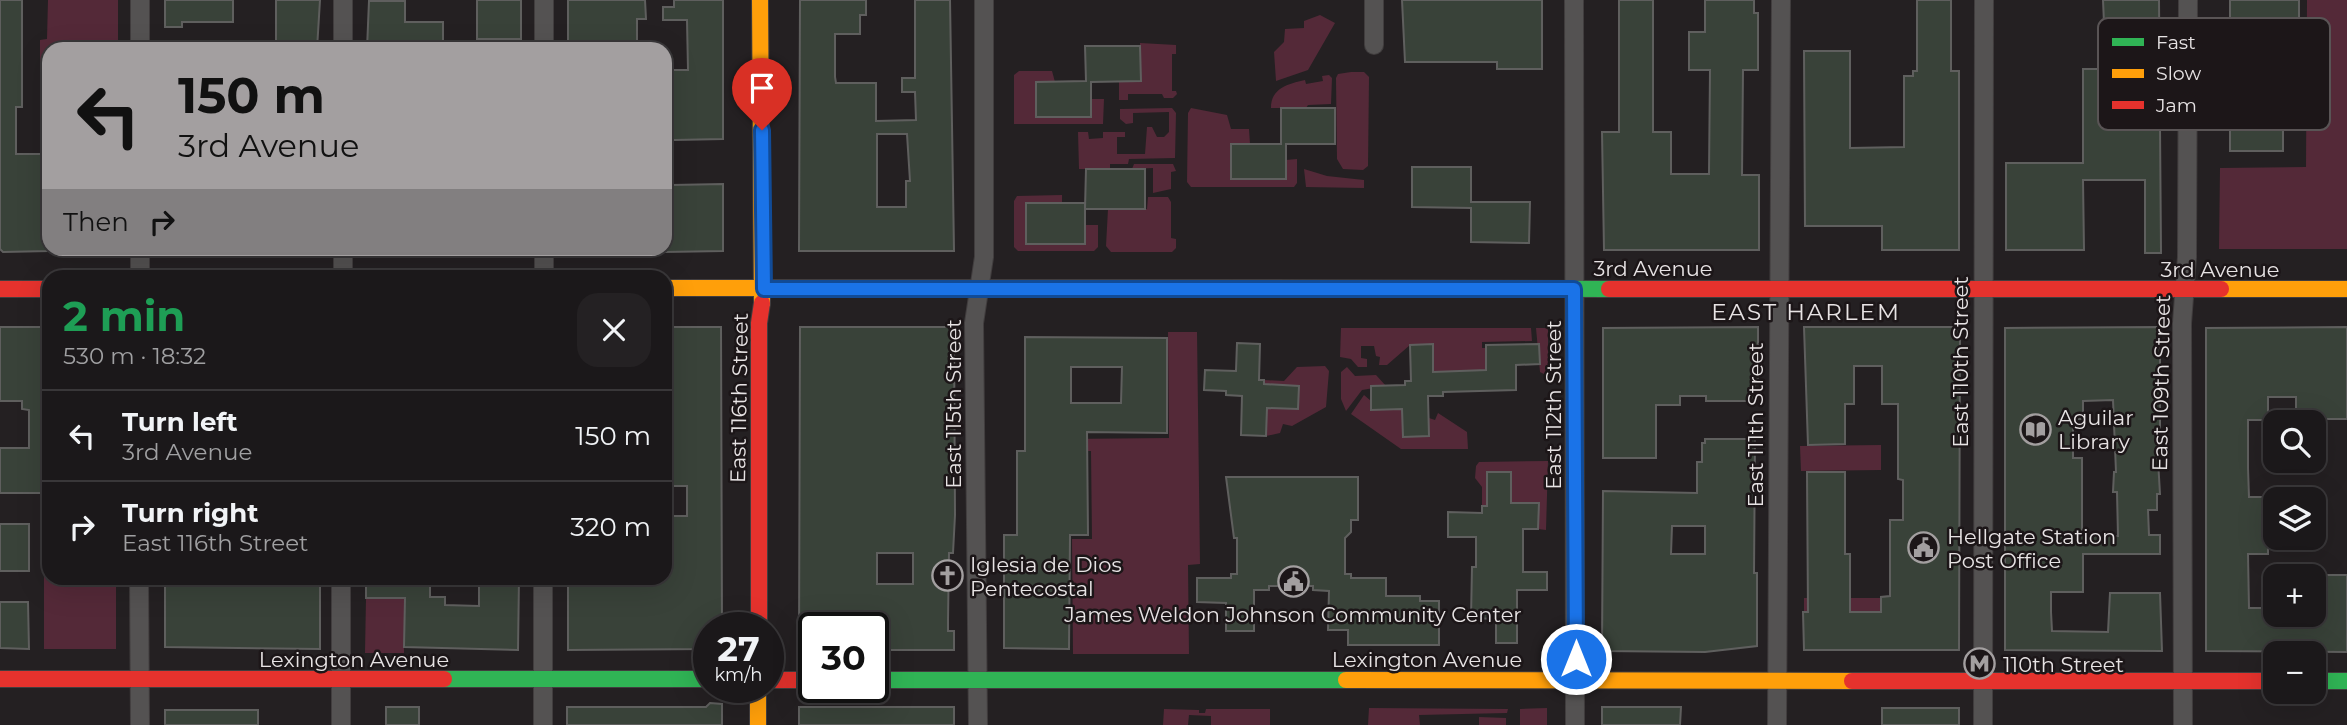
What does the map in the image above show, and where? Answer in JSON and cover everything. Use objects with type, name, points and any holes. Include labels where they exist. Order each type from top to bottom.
[{"type":"main road","name":"East 116th Street","points":[[759,612],[759,323],[764,289],[761,0]]},
{"type":"main road","name":"3rd Avenue","points":[[672,288],[2347,289]]},
{"type":"main road","points":[[0,289],[42,289]]},
{"type":"main road","name":"Lexington Avenue","points":[[0,679],[693,680]]},
{"type":"main road","name":"Lexington Avenue","points":[[889,680],[2263,681]]},
{"type":"main road","points":[[2326,681],[2347,681]]},
{"type":"main road","points":[[758,703],[758,725]]},
{"type":"street","points":[[140,0],[140,42]]},
{"type":"street","points":[[343,0],[343,42]]},
{"type":"street","points":[[544,0],[544,42]]},
{"type":"street","name":"East 115th Street","points":[[978,725],[974,323],[984,257],[984,0]]},
{"type":"street","points":[[1374,0],[1374,45]]},
{"type":"street","name":"East 112th Street","points":[[1574,0],[1575,725]]},
{"type":"street","name":"East 111th Street","points":[[1777,725],[1777,323],[1781,289],[1781,0]]},
{"type":"street","name":"East 110th Street","points":[[1983,725],[1984,0]]},
{"type":"street","name":"East 109th Street","points":[[2188,0],[2188,18]]},
{"type":"street","name":"East 109th Street","points":[[2182,725],[2182,323],[2186,130]]},
{"type":"street","points":[[139,585],[140,725]]},
{"type":"street","points":[[341,585],[341,725]]},
{"type":"street","points":[[542,585],[542,725]]},
{"type":"shaded area","points":[[48,0],[118,0],[118,42],[42,42],[40,62],[40,40],[47,39]]},
{"type":"shaded area","points":[[2307,0],[2347,0],[2347,249],[2219,249],[2220,168],[2306,167],[2306,130],[2330,130],[2330,18],[2307,18]]},
{"type":"shaded area","points":[[1320,15],[1335,23],[1308,70],[1276,81],[1274,52],[1284,42],[1285,29],[1304,28],[1304,21]]},
{"type":"shaded area","points":[[1140,43],[1176,45],[1176,54],[1172,54],[1172,91],[1177,94],[1173,98],[1164,98],[1162,94],[1128,94],[1128,100],[1119,100],[1119,81],[1140,81]]},
{"type":"shaded area","points":[[1019,71],[1052,71],[1055,82],[1036,82],[1036,117],[1091,116],[1091,99],[1104,99],[1103,124],[1014,124],[1014,75]]},
{"type":"shaded area","points":[[1364,72],[1369,77],[1368,166],[1363,170],[1343,169],[1337,159],[1336,78],[1338,74]]},
{"type":"shaded area","points":[[1329,75],[1332,78],[1331,104],[1308,105],[1306,108],[1271,108],[1274,96],[1282,88],[1305,80],[1306,84],[1323,81],[1322,76]]},
{"type":"shaded area","points":[[1172,108],[1176,113],[1175,158],[1129,159],[1128,164],[1110,164],[1110,169],[1079,169],[1078,132],[1088,132],[1089,139],[1103,138],[1103,132],[1125,132],[1125,137],[1117,137],[1117,154],[1145,154],[1147,127],[1152,127],[1157,137],[1164,137],[1169,132],[1169,112],[1133,113],[1133,123],[1126,124],[1120,119],[1120,109]]},
{"type":"shaded area","points":[[1191,108],[1227,115],[1231,129],[1249,129],[1250,144],[1231,144],[1231,179],[1286,179],[1286,160],[1297,159],[1297,183],[1294,187],[1191,187],[1187,182],[1188,113]]},
{"type":"shaded area","points":[[1134,164],[1173,164],[1176,171],[1171,172],[1171,189],[1153,193],[1153,168],[1132,169]]},
{"type":"shaded area","points":[[1304,169],[1327,176],[1364,180],[1364,188],[1306,187]]},
{"type":"shaded area","points":[[1062,195],[1062,203],[1026,203],[1026,244],[1085,244],[1085,225],[1098,225],[1098,247],[1094,251],[1018,251],[1014,247],[1014,201],[1017,196]]},
{"type":"shaded area","points":[[1148,197],[1168,197],[1171,202],[1171,238],[1176,239],[1176,248],[1172,252],[1111,252],[1106,246],[1108,209],[1147,209]]},
{"type":"shaded area","points":[[1341,328],[1531,328],[1532,341],[1482,342],[1482,348],[1486,348],[1486,370],[1433,372],[1432,344],[1410,345],[1387,365],[1379,365],[1380,357],[1376,356],[1374,346],[1361,346],[1361,358],[1367,359],[1367,367],[1358,367],[1351,359],[1340,357]]},
{"type":"shaded area","points":[[1536,328],[1548,328],[1548,376],[1540,372]]},
{"type":"shaded area","points":[[1168,332],[1197,332],[1200,564],[1188,565],[1189,654],[1073,654],[1072,539],[1092,539],[1091,451],[1065,451],[1065,439],[1169,438]]},
{"type":"shaded area","points":[[1325,366],[1329,371],[1326,407],[1292,426],[1283,424],[1280,433],[1266,436],[1267,408],[1298,409],[1299,386],[1264,384],[1264,380],[1284,381],[1297,367]]},
{"type":"shaded area","points":[[1347,367],[1355,376],[1376,375],[1386,386],[1362,390],[1346,411],[1341,399],[1341,372]]},
{"type":"shaded area","points":[[1364,395],[1371,401],[1372,410],[1402,409],[1429,436],[1429,418],[1435,420],[1438,413],[1467,432],[1468,449],[1401,449],[1351,414]]},
{"type":"shaded area","points":[[1881,445],[1881,470],[1801,471],[1800,446]]},
{"type":"shaded area","points":[[1548,461],[1546,530],[1538,529],[1538,503],[1511,503],[1511,472],[1487,472],[1487,506],[1482,506],[1482,487],[1475,478],[1479,462]]},
{"type":"shaded area","points":[[44,585],[116,585],[116,649],[44,649]]},
{"type":"shaded area","points":[[366,598],[404,598],[404,653],[365,653]]},
{"type":"shaded area","points":[[1804,598],[1880,598],[1880,612],[1804,611]]},
{"type":"shaded area","points":[[1369,708],[1508,709],[1507,713],[1419,715],[1420,725],[1368,725]]},
{"type":"shaded area","points":[[1547,708],[1547,725],[1520,725],[1520,709]]},
{"type":"shaded area","points":[[1164,709],[1199,710],[1199,713],[1205,713],[1206,709],[1270,709],[1270,725],[1211,725],[1211,716],[1189,715],[1188,725],[1163,725]]},
{"type":"shaded area","points":[[1479,717],[1506,718],[1506,725],[1479,725]]},
{"type":"building","points":[[0,0],[22,0],[22,107],[16,107],[16,154],[42,154],[42,251],[3,252],[0,249]]},
{"type":"building","points":[[165,0],[233,0],[233,22],[182,22],[182,27],[165,27]]},
{"type":"building","points":[[276,0],[320,0],[317,42],[276,42]]},
{"type":"building","points":[[477,0],[521,0],[521,39],[477,39]]},
{"type":"building","points":[[568,0],[645,0],[646,19],[637,19],[637,42],[568,42]]},
{"type":"building","points":[[674,0],[723,0],[723,139],[672,139],[672,70],[688,70],[687,20],[663,20],[663,7],[674,7]]},
{"type":"building","points":[[800,0],[866,0],[866,15],[860,15],[860,34],[835,34],[835,77],[836,83],[876,83],[876,121],[916,120],[915,92],[902,92],[902,78],[915,78],[915,0],[950,0],[954,251],[799,251]],"holes":[[[877,134],[907,134],[910,181],[906,181],[906,207],[877,207]]]},
{"type":"building","points":[[1402,0],[1542,0],[1542,69],[1497,69],[1497,62],[1405,62]]},
{"type":"building","points":[[1619,0],[1653,0],[1653,132],[1671,132],[1671,174],[1709,174],[1710,70],[1689,70],[1689,32],[1705,32],[1705,0],[1754,0],[1754,13],[1758,13],[1758,70],[1743,70],[1742,175],[1759,175],[1759,250],[1604,250],[1602,132],[1619,132]]},
{"type":"building","points":[[1917,0],[1951,0],[1951,71],[1959,71],[1959,250],[1882,250],[1882,226],[1805,226],[1804,51],[1850,51],[1850,148],[1904,147],[1904,76],[1913,76],[1913,71],[1917,71]]},
{"type":"building","points":[[2103,0],[2159,0],[2159,18],[2104,18]]},
{"type":"building","points":[[2230,0],[2299,0],[2299,18],[2230,18]]},
{"type":"building","points":[[369,1],[405,1],[405,22],[443,22],[443,42],[367,42]]},
{"type":"building","points":[[1085,46],[1140,46],[1141,81],[1091,82],[1091,117],[1036,117],[1036,82],[1086,81]]},
{"type":"building","points":[[2083,69],[2098,69],[2098,130],[2160,130],[2161,253],[2145,253],[2145,180],[2083,180],[2084,250],[2006,250],[2006,163],[2083,163]]},
{"type":"building","points":[[1281,108],[1335,108],[1335,144],[1286,144],[1286,179],[1231,179],[1231,144],[1281,144]]},
{"type":"building","points":[[2230,130],[2283,130],[2283,151],[2230,151]]},
{"type":"building","points":[[1412,167],[1471,167],[1471,202],[1530,202],[1529,243],[1471,242],[1471,208],[1412,207]]},
{"type":"building","points":[[1086,169],[1145,169],[1145,209],[1085,209]]},
{"type":"building","points":[[723,184],[723,251],[672,252],[672,185]]},
{"type":"building","points":[[1026,203],[1085,203],[1085,244],[1026,244]]},
{"type":"building","points":[[0,327],[42,327],[42,493],[0,493],[0,448],[29,448],[29,410],[22,409],[22,401],[0,401]]},
{"type":"building","points":[[672,327],[721,327],[722,612],[693,612],[693,649],[568,650],[568,585],[672,585],[672,516],[687,516],[687,486],[672,486]]},
{"type":"building","points":[[800,327],[954,327],[955,515],[953,553],[949,553],[948,631],[954,631],[954,650],[889,650],[889,612],[799,612]],"holes":[[[877,553],[913,553],[913,584],[877,584]]]},
{"type":"building","points":[[1758,327],[1758,381],[1755,381],[1755,401],[1706,401],[1706,396],[1680,396],[1680,405],[1656,405],[1656,458],[1603,458],[1603,328]]},
{"type":"building","points":[[1804,327],[1960,327],[1959,650],[1804,650],[1803,612],[1808,612],[1807,472],[1845,472],[1845,554],[1850,554],[1850,612],[1881,612],[1881,597],[1890,596],[1890,520],[1903,520],[1903,480],[1898,479],[1898,404],[1882,404],[1882,366],[1854,366],[1854,404],[1845,404],[1845,444],[1808,445]]},
{"type":"building","points":[[2160,327],[2160,443],[2157,443],[2160,494],[2157,494],[2157,510],[2148,510],[2149,535],[2160,535],[2160,554],[2083,554],[2083,592],[2051,592],[2051,612],[2052,631],[2108,632],[2110,593],[2160,593],[2162,651],[2005,650],[2005,328]],"holes":[[[2113,400],[2116,472],[2113,492],[2117,492],[2118,536],[2082,536],[2082,458],[2073,458],[2073,419],[2083,419],[2083,401]]]},
{"type":"building","points":[[2347,327],[2347,419],[2326,419],[2326,410],[2296,410],[2296,397],[2268,397],[2268,410],[2263,410],[2263,420],[2248,420],[2249,497],[2263,497],[2263,550],[2268,550],[2268,554],[2248,554],[2249,608],[2263,608],[2263,627],[2326,627],[2326,575],[2347,575],[2347,652],[2326,652],[2326,641],[2263,641],[2263,651],[2206,651],[2206,328]]},
{"type":"building","points":[[1025,337],[1167,338],[1167,433],[1087,432],[1088,535],[1070,535],[1069,649],[1004,648],[1004,535],[1017,535],[1017,451],[1025,451]],"holes":[[[1071,367],[1122,367],[1121,403],[1071,403]]]},
{"type":"building","points":[[1237,343],[1260,344],[1259,380],[1264,380],[1264,384],[1299,386],[1298,409],[1267,408],[1266,436],[1241,435],[1242,396],[1226,395],[1226,391],[1204,390],[1205,370],[1236,371]]},
{"type":"building","points":[[1433,344],[1433,372],[1486,370],[1486,345],[1539,344],[1540,364],[1516,365],[1516,390],[1443,392],[1443,396],[1428,396],[1429,436],[1403,437],[1402,409],[1371,410],[1371,386],[1405,385],[1405,381],[1411,381],[1410,345]]},
{"type":"building","points":[[1705,439],[1755,439],[1754,573],[1757,573],[1757,646],[1705,652],[1602,651],[1603,491],[1697,493],[1697,462],[1702,462],[1702,443],[1705,443]],"holes":[[[1672,526],[1705,526],[1705,554],[1671,554]]]},
{"type":"building","points":[[1487,472],[1511,472],[1511,503],[1539,503],[1538,529],[1523,529],[1523,572],[1547,572],[1547,590],[1517,590],[1517,643],[1496,643],[1496,619],[1471,618],[1472,567],[1476,567],[1476,537],[1448,537],[1448,512],[1482,513],[1482,506],[1487,506]]},
{"type":"building","points":[[1226,477],[1358,477],[1358,520],[1351,520],[1351,532],[1345,538],[1345,574],[1351,574],[1351,578],[1386,578],[1386,596],[1420,596],[1420,601],[1439,601],[1439,645],[1348,645],[1348,630],[1328,630],[1329,591],[1313,590],[1313,586],[1269,586],[1269,590],[1254,590],[1254,631],[1226,631],[1226,603],[1197,602],[1197,578],[1231,578],[1231,574],[1237,574],[1237,538],[1234,538]]},
{"type":"building","points":[[0,524],[29,524],[29,571],[0,571]]},
{"type":"building","points":[[165,585],[320,585],[320,649],[165,647]]},
{"type":"building","points":[[366,585],[430,585],[430,597],[445,597],[445,605],[479,606],[479,585],[519,585],[518,650],[404,647],[405,598],[366,598]]},
{"type":"building","points":[[0,602],[28,602],[29,649],[0,648]]},
{"type":"building","points":[[710,703],[722,704],[722,725],[567,725],[567,707],[706,707]]},
{"type":"building","points":[[386,707],[419,707],[419,725],[386,725]]},
{"type":"building","points":[[799,707],[954,707],[954,725],[799,725]]},
{"type":"building","points":[[1602,707],[1681,707],[1680,725],[1602,725]]},
{"type":"building","points":[[1882,708],[1959,708],[1959,725],[1882,725]]},
{"type":"building","points":[[165,710],[258,710],[258,725],[165,725]]},
{"type":"traffic: fast","points":[[1229,288],[1609,289]]},
{"type":"traffic: fast","points":[[444,679],[693,679]]},
{"type":"traffic: fast","points":[[889,680],[1346,680]]},
{"type":"traffic: fast","points":[[2326,681],[2347,681]]},
{"type":"traffic: slow","points":[[760,0],[762,303]]},
{"type":"traffic: slow","points":[[672,288],[1229,288]]},
{"type":"traffic: slow","points":[[2221,289],[2347,289]]},
{"type":"traffic: slow","points":[[1346,680],[1852,681]]},
{"type":"traffic: slow","points":[[758,703],[758,725]]},
{"type":"traffic: jam","points":[[0,289],[42,289]]},
{"type":"traffic: jam","points":[[1609,289],[2221,289]]},
{"type":"traffic: jam","points":[[759,612],[759,323],[762,303]]},
{"type":"traffic: jam","points":[[0,679],[444,679]]},
{"type":"traffic: jam","points":[[784,680],[798,680]]},
{"type":"traffic: jam","points":[[1852,681],[2263,681]]},
{"type":"place","name":"Aguilar Library","points":[[2035,429]]},
{"type":"place","name":"Hellgate Station Post Office","points":[[1924,548]]},
{"type":"place","name":"Iglesia de Dios Pentecostal","points":[[947,576]]},
{"type":"place","name":"James Weldon Johnson Community Center","points":[[1293,582]]},
{"type":"place","name":"110th Street","points":[[1980,664]]},
{"type":"district","name":"EAST HARLEM","points":[[1806,312]]},
{"type":"route","points":[[762,130],[764,289],[1574,289],[1576,659]]}]
